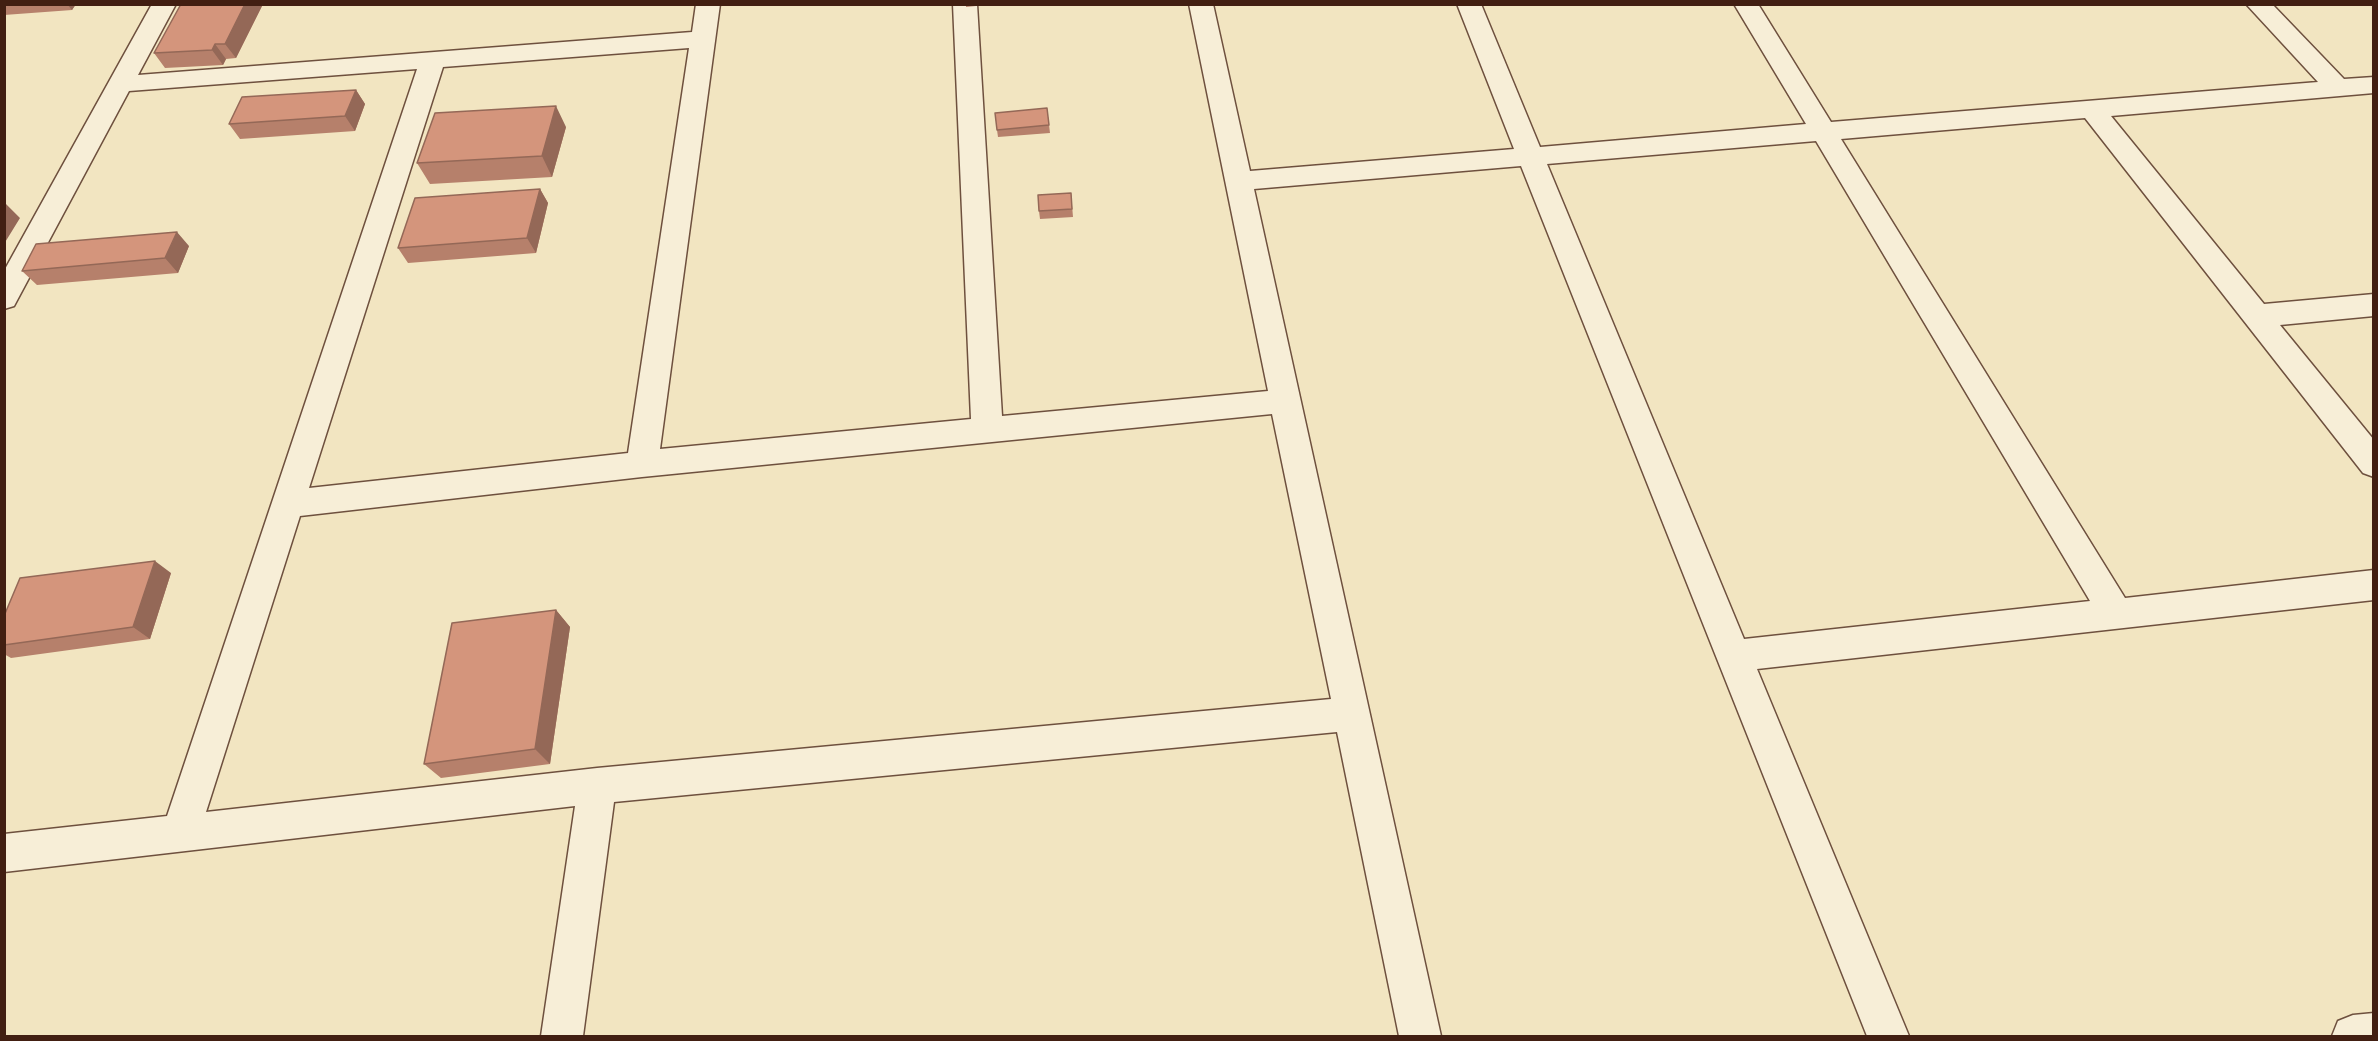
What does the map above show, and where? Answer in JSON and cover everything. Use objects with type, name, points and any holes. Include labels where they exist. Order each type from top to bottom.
[{"type":"street","points":[[7,288],[164,4]]},
{"type":"street","points":[[642,464],[708,4]]},
{"type":"street","points":[[965,4],[987,430]]},
{"type":"street","points":[[1201,4],[1420,1036]]},
{"type":"street","points":[[1469,4],[1736,656],[1888,1036]]},
{"type":"street","points":[[1746,4],[2116,613]]},
{"type":"street","points":[[2258,4],[2338,88]]},
{"type":"street","points":[[121,84],[703,39]]},
{"type":"street","points":[[180,834],[433,60]]},
{"type":"street","points":[[1238,181],[2373,85]]},
{"type":"street","points":[[2092,109],[2373,464]]},
{"type":"street","points":[[2256,316],[2373,305]]},
{"type":"street","points":[[287,504],[642,464],[1285,401]]},
{"type":"street","points":[[1736,656],[2373,585]]},
{"type":"street","points":[[4,854],[597,786],[1351,714]]},
{"type":"street","points":[[562,1036],[597,786]]},
{"type":"street","points":[[2354,1036],[2373,1034]]},
{"type":"building","points":[[181,4],[245,4],[225,44],[215,44],[212,50],[154,53]]},
{"type":"building","points":[[356,90],[345,116],[229,124],[242,97]]},
{"type":"building","points":[[556,106],[542,156],[417,163],[435,113]]},
{"type":"building","points":[[1047,108],[1049,125],[997,130],[995,113]]},
{"type":"building","points":[[540,189],[527,238],[398,248],[415,198]]},
{"type":"building","points":[[1071,193],[1072,209],[1039,211],[1038,195]]},
{"type":"building","points":[[177,232],[165,258],[22,271],[36,244]]},
{"type":"building","points":[[155,561],[133,627],[4,645],[4,616],[20,578]]},
{"type":"building","points":[[556,610],[535,749],[424,764],[452,623]]}]
